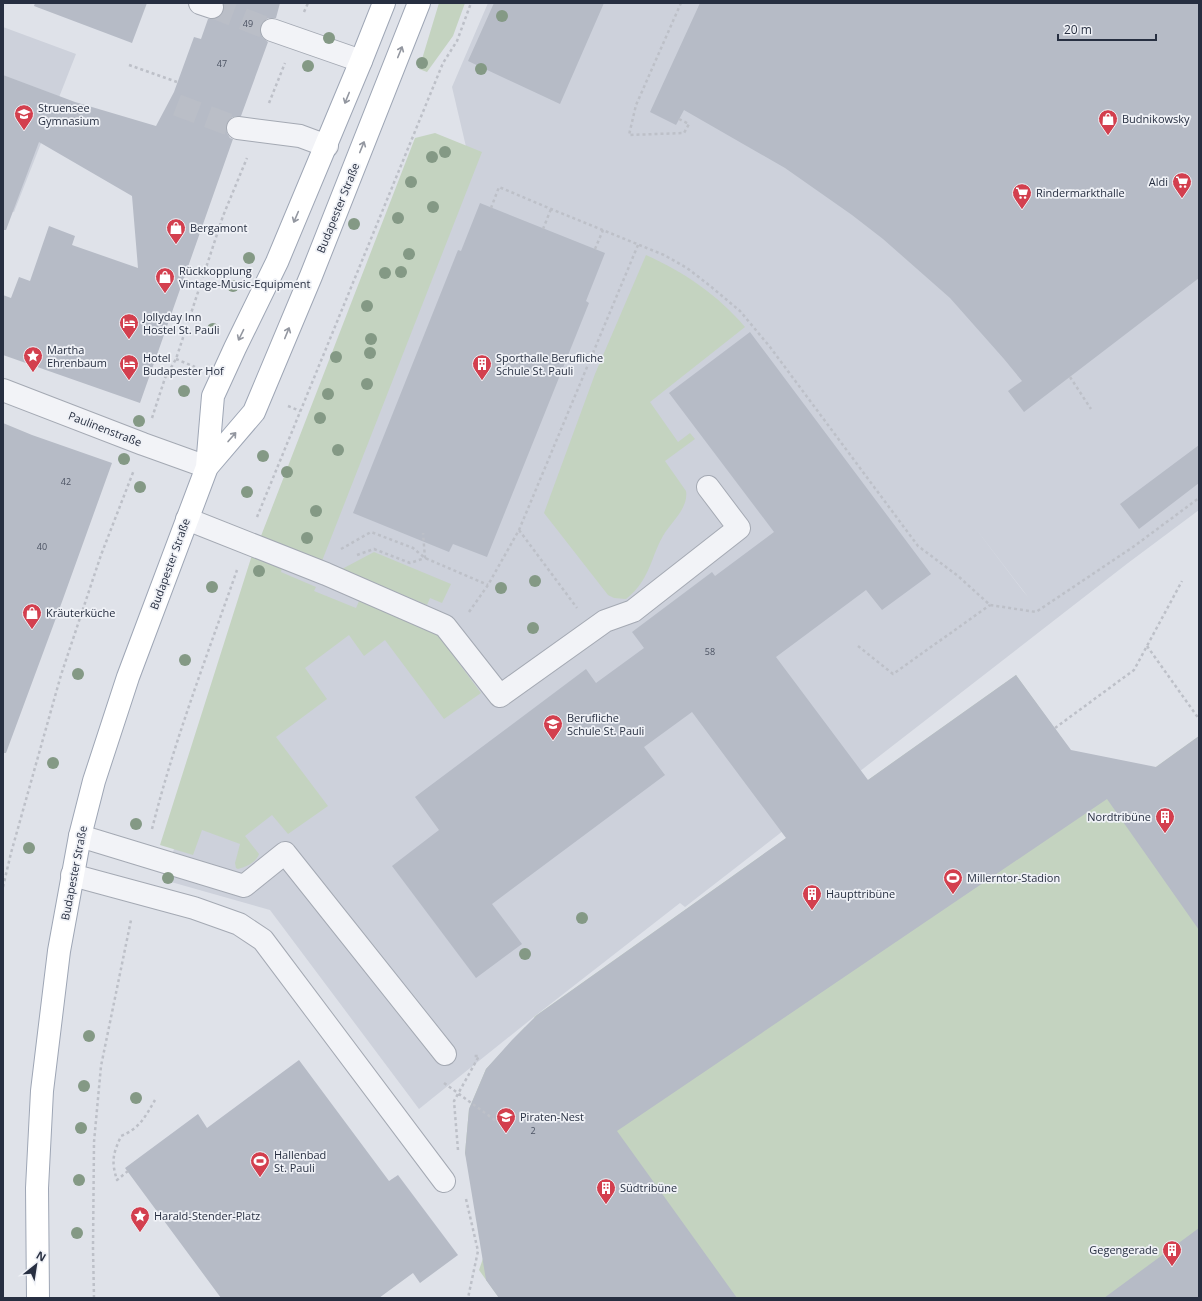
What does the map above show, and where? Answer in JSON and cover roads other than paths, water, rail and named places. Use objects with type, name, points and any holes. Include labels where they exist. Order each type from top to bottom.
[{"type":"main road","name":"Budapester Straße","points":[[38,1298],[37,1188],[42,1091],[60,951],[72,875],[94,781],[126,684],[207,467],[213,396],[277,262],[327,146],[384,3]]},
{"type":"main road","name":"Budapester Straße","points":[[207,467],[254,412],[314,268],[419,3]]},
{"type":"street","points":[[272,30],[361,62]]},
{"type":"street","points":[[248,129],[300,136],[327,146]]},
{"type":"street","name":"Paulinenstraße","points":[[3,390],[207,467]]},
{"type":"street","points":[[187,519],[326,574],[445,626],[500,696],[605,621],[633,611],[739,528],[708,487]]},
{"type":"street","points":[[80,836],[244,886],[285,854],[445,1054]]},
{"type":"street","points":[[72,875],[194,908],[239,924],[263,940],[444,1181]]},
{"type":"tunnel","points":[[212,7],[272,30]]},
{"type":"tunnel","points":[[177,105],[238,128]]},
{"type":"place","name":"Struensee Gymnasium","points":[[24,131]]},
{"type":"place","name":"Budnikowsky","points":[[1108,136]]},
{"type":"place","name":"Aldi","points":[[1182,199]]},
{"type":"place","name":"Rindermarkthalle","points":[[1022,210]]},
{"type":"place","name":"Bergamont","points":[[176,245]]},
{"type":"place","name":"Rückkopplung Vintage-Music-Equipment","points":[[165,294]]},
{"type":"place","name":"Jollyday Inn Hostel St. Pauli","points":[[129,340]]},
{"type":"place","name":"Martha Ehrenbaum","points":[[33,373]]},
{"type":"place","name":"Hotel Budapester Hof","points":[[129,381]]},
{"type":"place","name":"Sporthalle Berufliche Schule St. Pauli","points":[[482,381]]},
{"type":"place","name":"Kräuterküche","points":[[32,630]]},
{"type":"place","name":"Berufliche Schule St. Pauli","points":[[553,741]]},
{"type":"place","name":"Nordtribüne","points":[[1165,834]]},
{"type":"place","name":"Millerntor-Stadion","points":[[953,895]]},
{"type":"place","name":"Haupttribüne","points":[[812,911]]},
{"type":"place","name":"Piraten-Nest","points":[[506,1134]]},
{"type":"place","name":"Hallenbad St. Pauli","points":[[260,1178]]},
{"type":"place","name":"Südtribüne","points":[[606,1205]]},
{"type":"place","name":"Harald-Stender-Platz","points":[[140,1233]]},
{"type":"place","name":"Gegengerade","points":[[1172,1267]]}]
